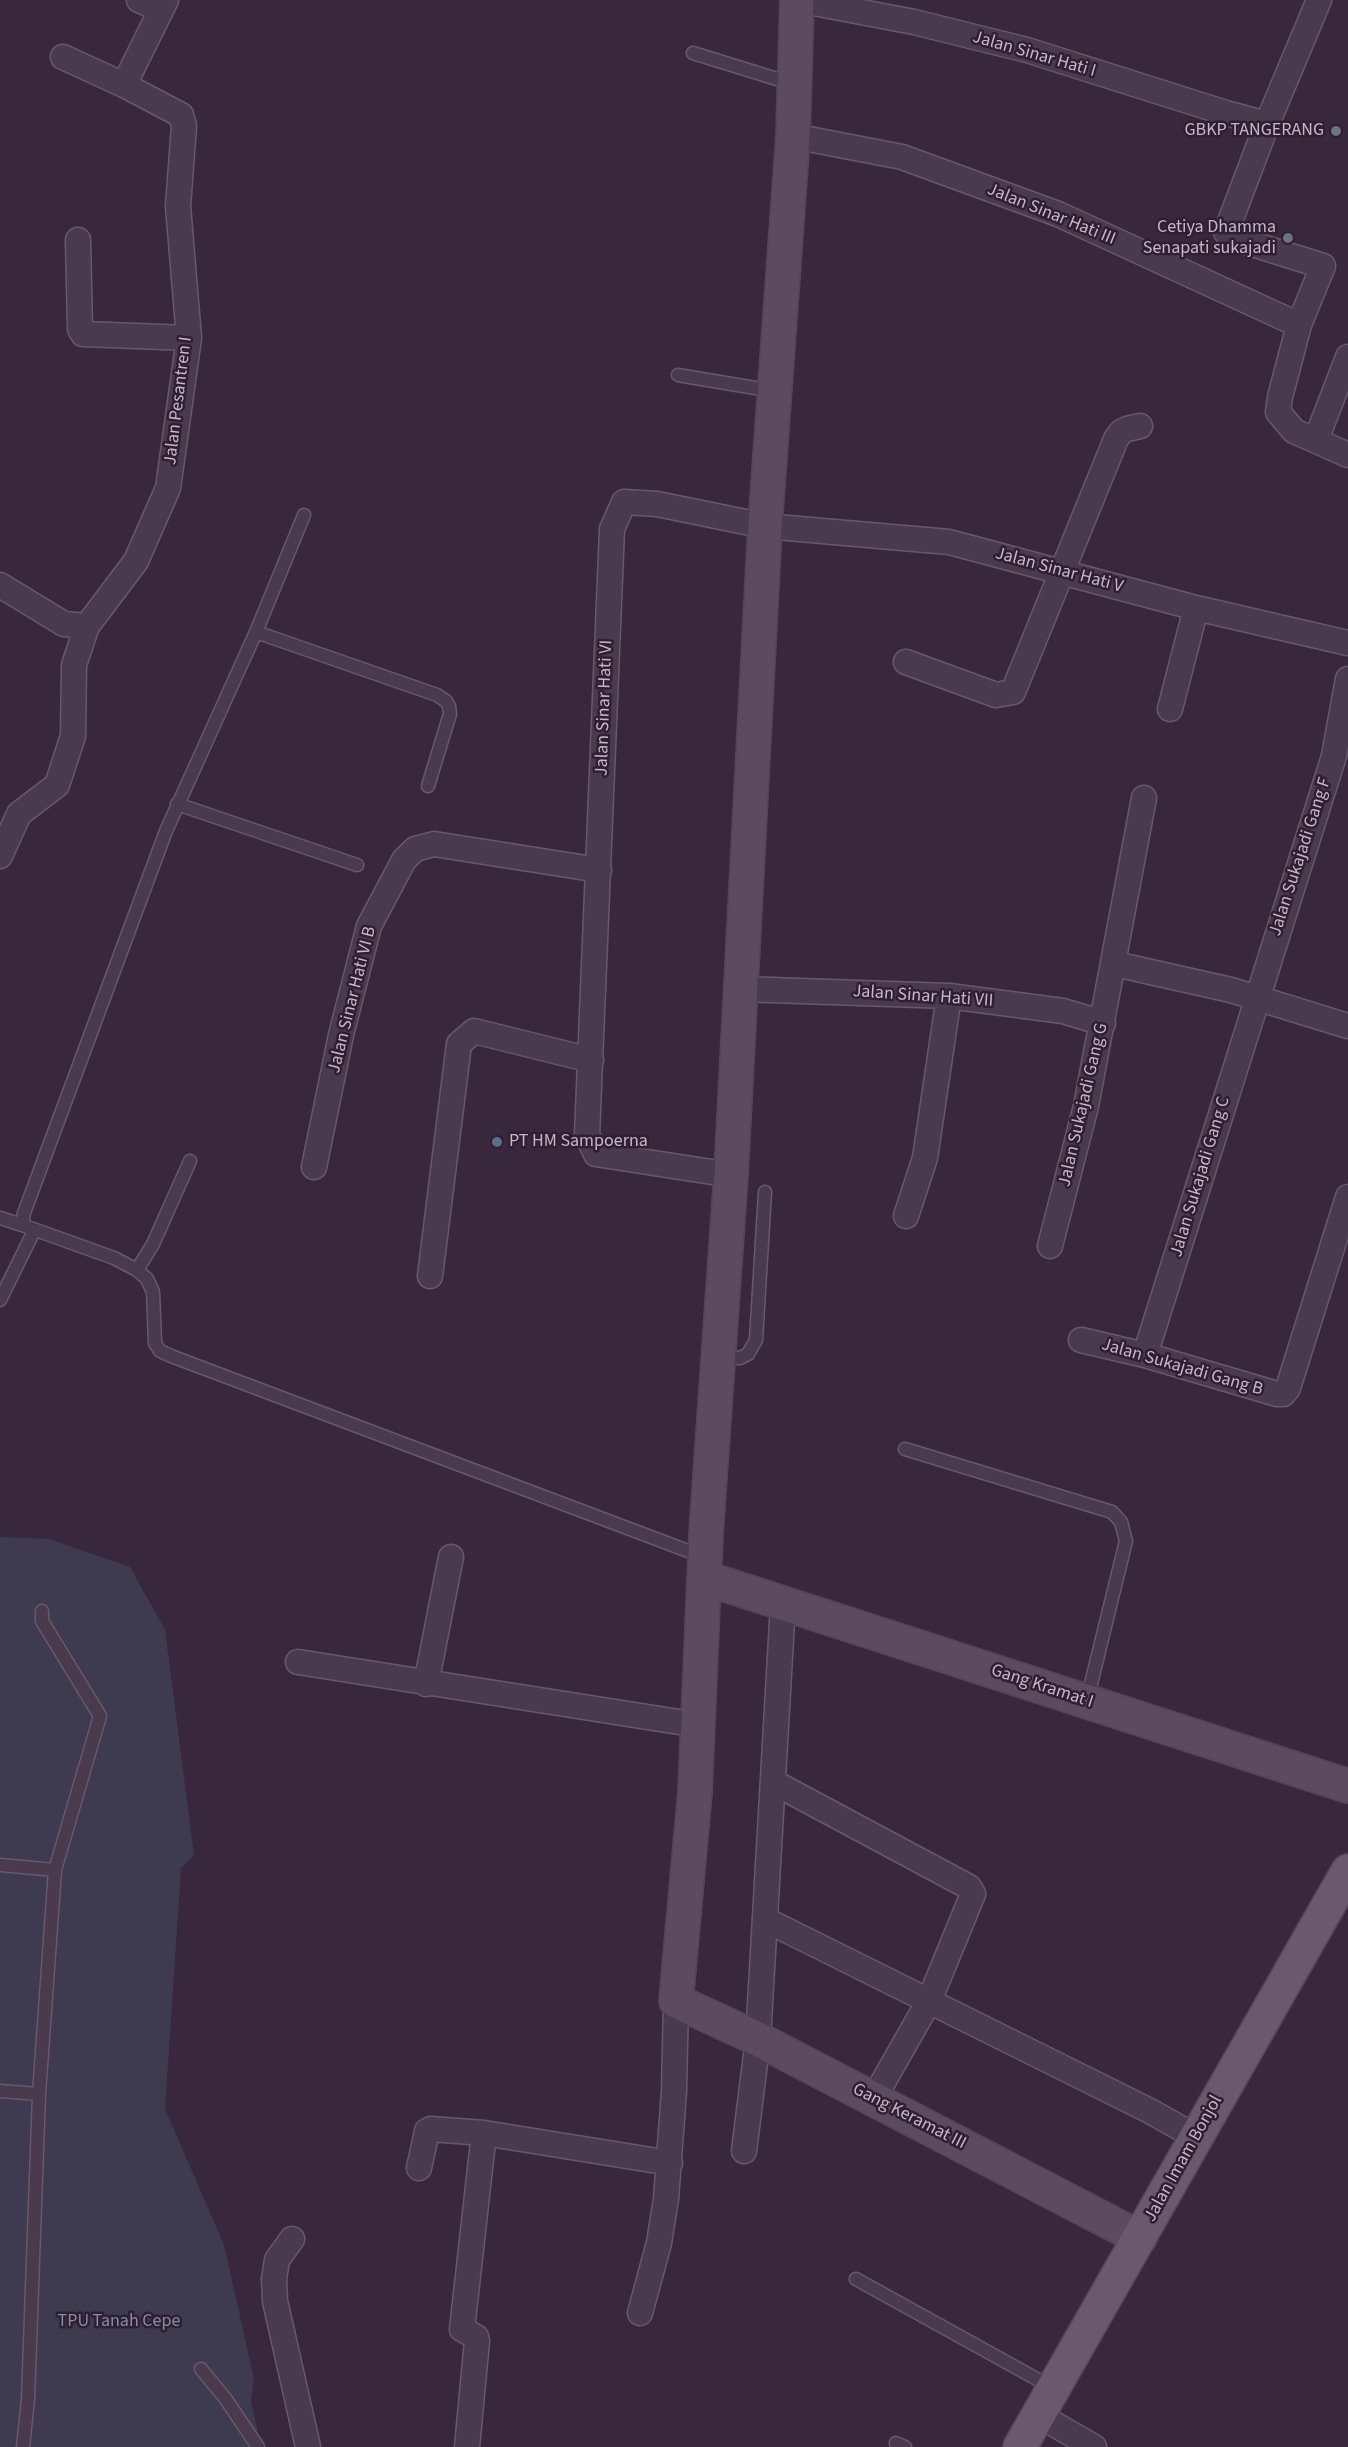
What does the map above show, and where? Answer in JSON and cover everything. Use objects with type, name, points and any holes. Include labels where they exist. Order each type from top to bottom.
[{"type":"main road","name":"Jalan Imam Bonjol","points":[[1020,2447],[1348,1871]]},
{"type":"street","points":[[124,86],[164,5],[140,0]]},
{"type":"street","points":[[640,2313],[659,2243],[670,2163],[676,2001],[696,1792],[705,1568],[731,1175],[765,526],[793,136],[797,0]]},
{"type":"street","name":"Jalan Sinar Hati I","points":[[797,0],[914,22],[1027,50],[1267,124]]},
{"type":"street","points":[[1319,0],[1267,124],[1226,232],[1230,237],[1323,266],[1299,325],[1278,412],[1294,432],[1348,455]]},
{"type":"street","name":"Jalan Pesantren I","points":[[0,856],[5,829],[19,814],[57,785],[73,736],[74,665],[87,626],[136,561],[168,488],[189,338],[178,206],[184,126],[181,115],[63,57]]},
{"type":"street","name":"Jalan Sinar Hati III","points":[[793,136],[902,157],[1058,214],[1299,325]]},
{"type":"street","points":[[78,240],[80,329],[83,334],[189,338]]},
{"type":"street","points":[[1316,441],[1348,357]]},
{"type":"street","points":[[906,662],[996,695],[1013,692],[1116,439],[1121,432],[1140,426]]},
{"type":"street","name":"Jalan Sinar Hati VI","points":[[731,1175],[596,1154],[587,1135],[612,529],[624,502],[657,504],[765,526]]},
{"type":"street","name":"Jalan Sinar Hati V","points":[[765,526],[949,542],[1061,570],[1196,608],[1348,643]]},
{"type":"street","points":[[0,585],[64,624],[87,626]]},
{"type":"street","points":[[1170,709],[1196,608]]},
{"type":"street","name":"Jalan Sukajadi Gang F","points":[[1256,999],[1341,757],[1348,680]]},
{"type":"street","name":"Jalan Sukajadi Gang G","points":[[1050,1246],[1083,1119],[1144,798]]},
{"type":"street","name":"Jalan Sinar Hati VI B","points":[[314,1167],[341,1035],[369,926],[404,860],[415,849],[434,844],[599,870]]},
{"type":"street","points":[[1114,964],[1231,990],[1348,1026]]},
{"type":"street","name":"Jalan Sinar Hati VII","points":[[741,988],[950,996],[1063,1011],[1103,1023]]},
{"type":"street","points":[[906,1216],[925,1158],[950,996]]},
{"type":"street","name":"Jalan Sukajadi Gang C","points":[[1145,1355],[1256,999]]},
{"type":"street","points":[[430,1276],[459,1044],[474,1031],[591,1060]]},
{"type":"street","name":"Jalan Sukajadi Gang B","points":[[1081,1340],[1145,1355],[1283,1394],[1288,1388],[1348,1197]]},
{"type":"street","points":[[426,1684],[451,1557]]},
{"type":"street","name":"Gang Kramat I","points":[[705,1568],[736,1589],[1348,1786]]},
{"type":"street","points":[[744,2151],[758,2039],[783,1604]]},
{"type":"street","points":[[298,1662],[426,1684],[698,1725]]},
{"type":"street","points":[[773,1782],[969,1887],[973,1894],[929,2001],[874,2098]]},
{"type":"street","points":[[766,1920],[1150,2111],[1196,2137]]},
{"type":"street","name":"Gang Keramat III","points":[[676,2001],[758,2039],[874,2098],[1140,2238]]},
{"type":"street","points":[[419,2168],[429,2129],[484,2133],[670,2163]]},
{"type":"street","points":[[467,2447],[477,2341],[476,2337],[462,2329],[484,2133]]},
{"type":"street","points":[[292,2239],[277,2260],[274,2279],[275,2301],[308,2447]]},
{"type":"street","points":[[1047,2402],[1094,2447]]},
{"type":"lane","points":[[693,53],[794,84]]},
{"type":"lane","points":[[678,375],[774,392]]},
{"type":"lane","points":[[22,1225],[28,1202],[177,804],[256,632],[304,515]]},
{"type":"lane","points":[[256,632],[437,695],[446,701],[450,714],[428,786]]},
{"type":"lane","points":[[177,804],[357,865]]},
{"type":"lane","points":[[137,1270],[153,1244],[190,1161]]},
{"type":"lane","points":[[719,1358],[740,1358],[748,1354],[756,1340],[765,1192]]},
{"type":"lane","points":[[0,1218],[114,1258],[137,1270],[147,1279],[153,1292],[155,1343],[160,1351],[705,1568]]},
{"type":"lane","points":[[0,1300],[34,1231]]},
{"type":"lane","points":[[905,1449],[1112,1512],[1121,1521],[1125,1541],[1087,1702]]},
{"type":"lane","points":[[23,2447],[28,2399],[39,2094],[55,1870],[100,1716],[42,1621],[42,1611]]},
{"type":"lane","points":[[0,1865],[55,1870]]},
{"type":"lane","points":[[0,2091],[39,2094]]},
{"type":"lane","points":[[856,2279],[1047,2402]]},
{"type":"lane","points":[[201,2369],[225,2398],[258,2447]]},
{"type":"green space","name":"TPU Tanah Cepe","points":[[0,1537],[49,1539],[130,1567],[165,1630],[194,1855],[181,1868],[165,2109],[224,2245],[254,2379],[251,2401],[261,2447],[0,2447]]},
{"type":"place","name":"GBKP TANGERANG","points":[[1336,131]]},
{"type":"place","name":"Cetiya Dhamma Senapati sukajadi","points":[[1288,238]]},
{"type":"place","name":"PT HM Sampoerna","points":[[497,1142]]}]
